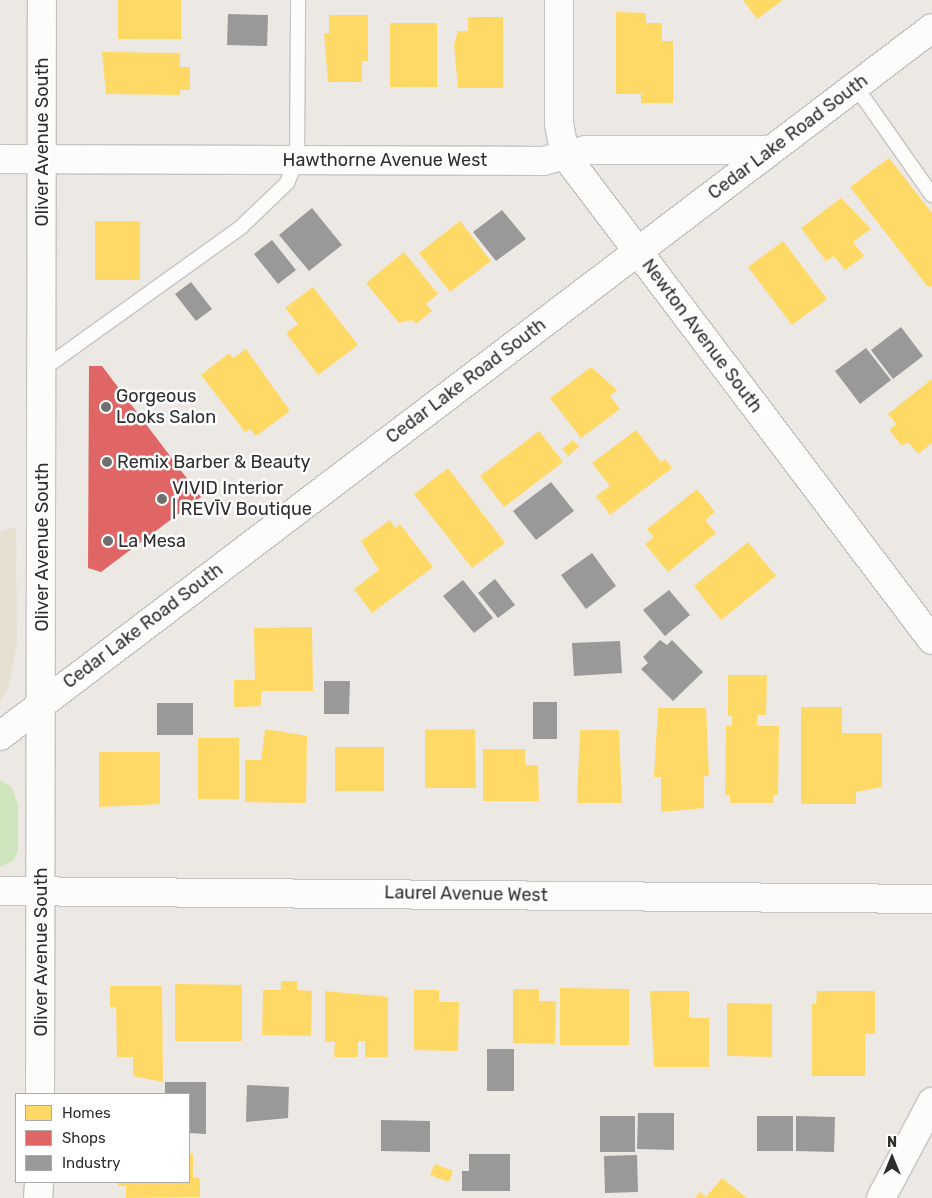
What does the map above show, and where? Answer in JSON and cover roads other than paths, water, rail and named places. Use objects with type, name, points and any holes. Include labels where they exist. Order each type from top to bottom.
[{"type":"street","name":"Oliver Avenue South","points":[[40,1093],[44,369],[42,0]]},
{"type":"street","name":"Newton Avenue South","points":[[559,0],[559,124],[565,155],[932,640]]},
{"type":"street","name":"Cedar Lake Road South","points":[[0,736],[932,28]]},
{"type":"street","name":"Hawthorne Avenue West","points":[[0,159],[543,160],[586,150],[769,150]]},
{"type":"street","name":"Laurel Avenue West","points":[[0,891],[932,899]]},
{"type":"street","points":[[881,1198],[932,1102]]},
{"type":"street","points":[[38,1183],[38,1198]]},
{"type":"lane","points":[[44,369],[241,227],[287,184],[297,160],[298,0]]},
{"type":"lane","points":[[856,87],[932,194]]},
{"type":"place","name":"Gorgeous Looks Salon","points":[[106,407]]},
{"type":"place","name":"Remix Barber & Beauty","points":[[107,462]]},
{"type":"place","name":"VIVID Interior | REVĪV Boutique","points":[[162,499]]},
{"type":"place","name":"La Mesa","points":[[108,541]]}]
